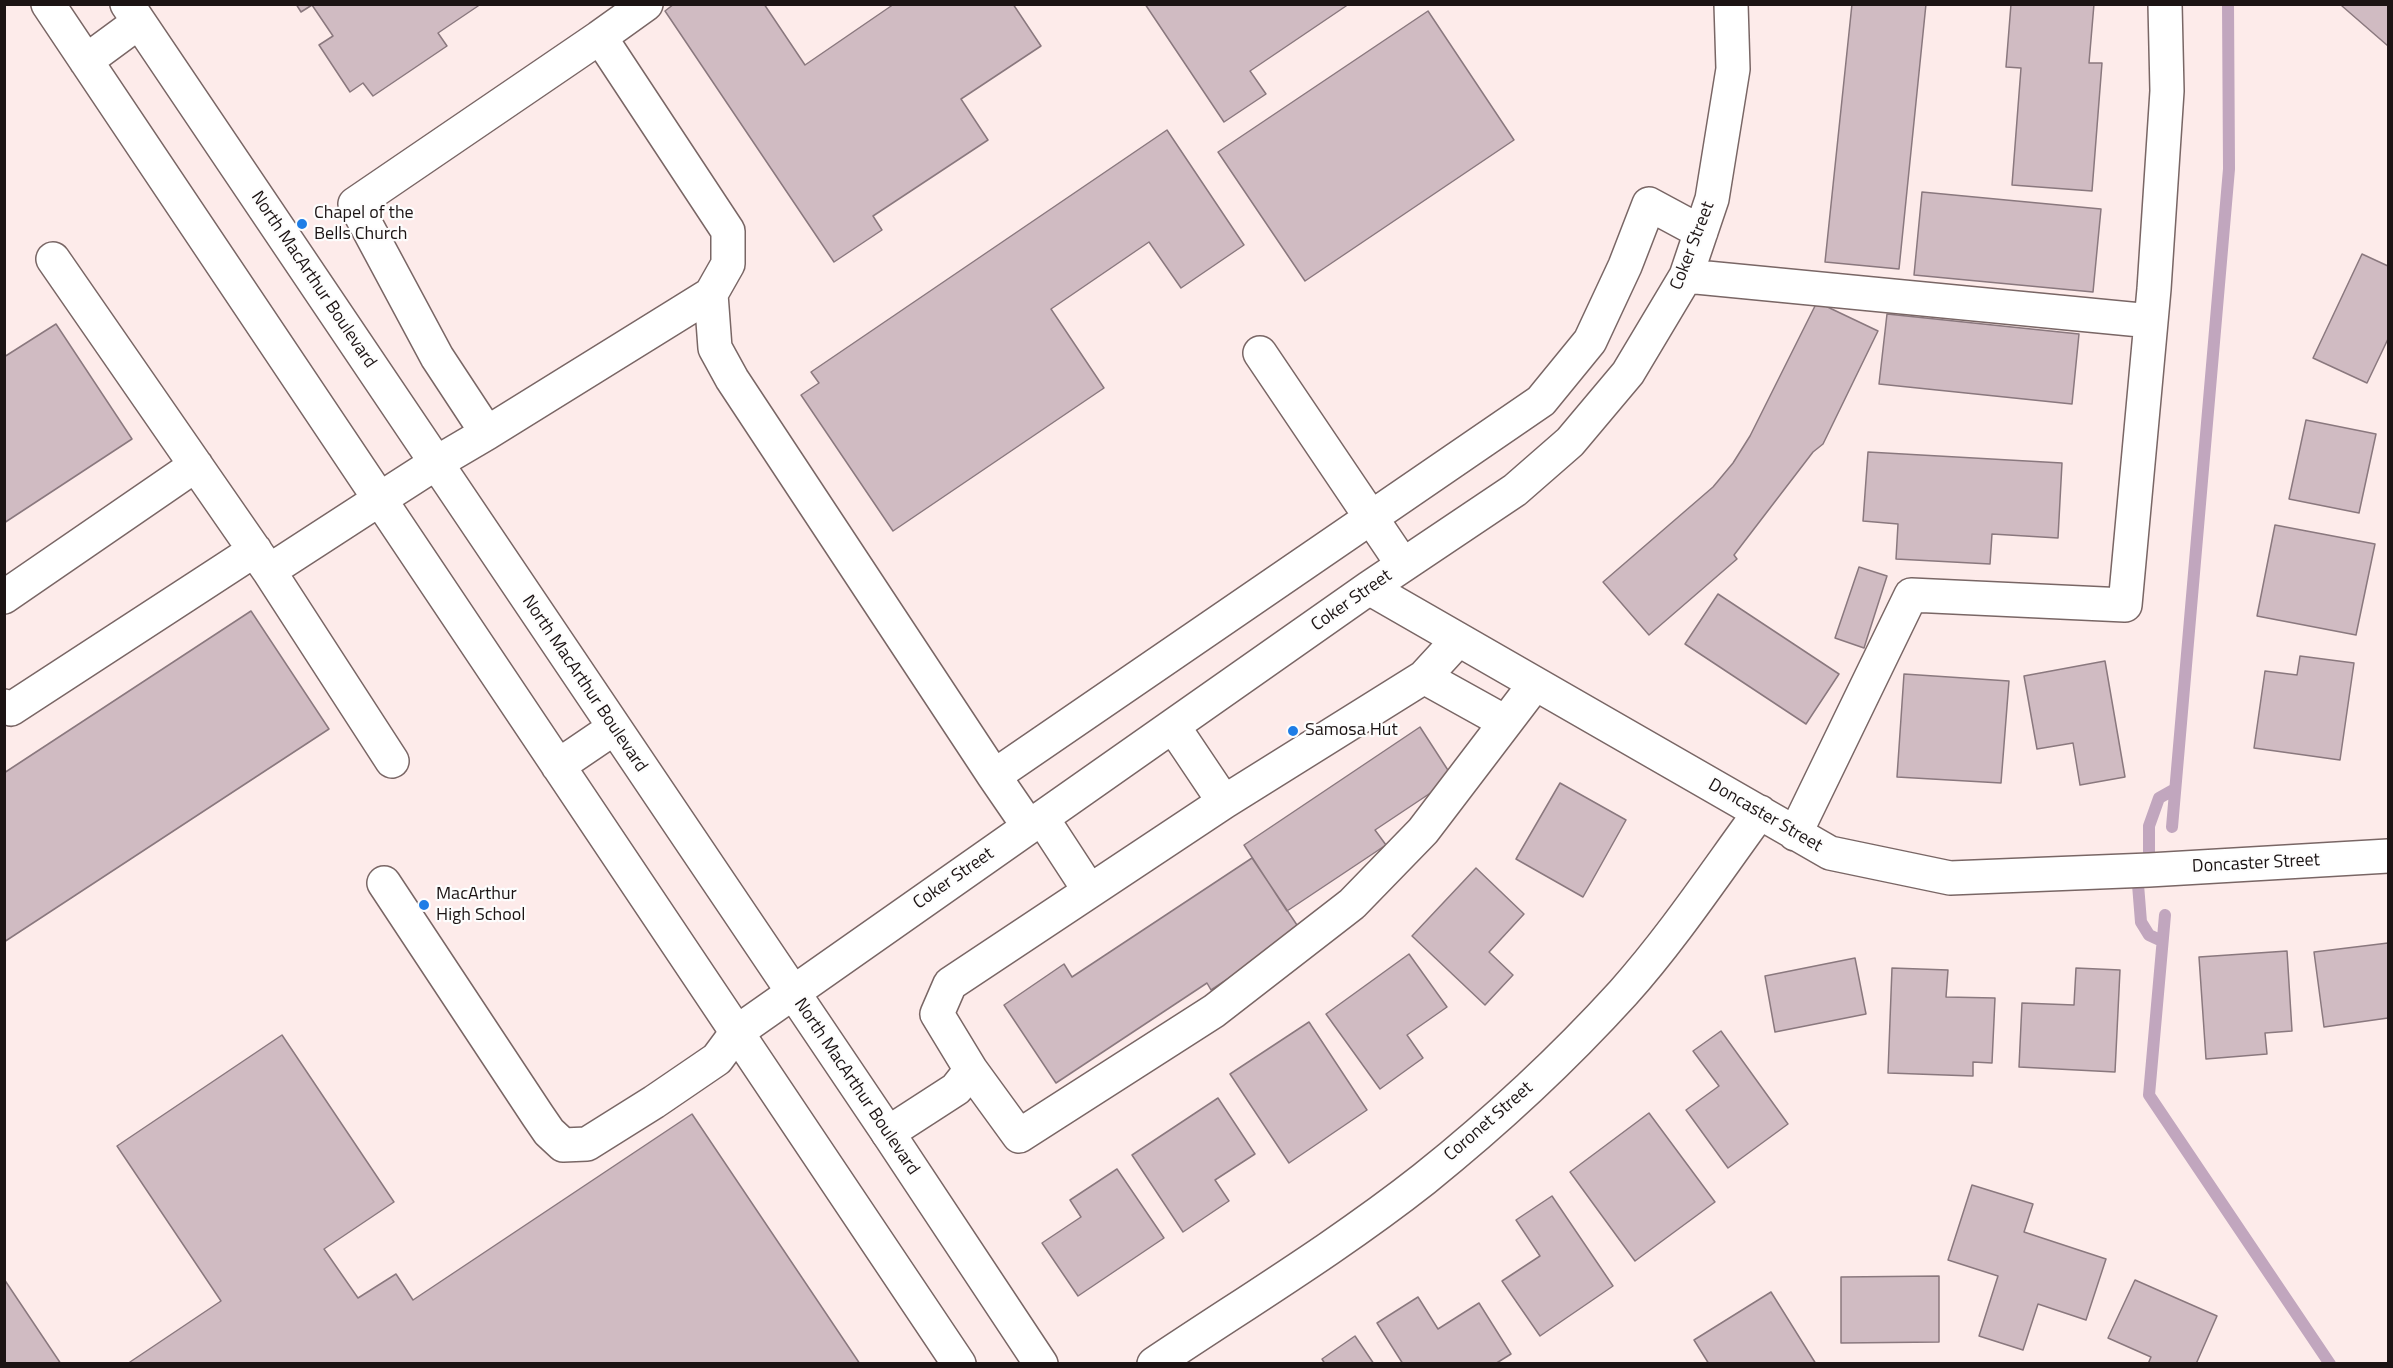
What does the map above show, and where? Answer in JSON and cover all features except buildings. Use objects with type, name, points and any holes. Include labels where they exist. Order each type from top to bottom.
[{"type":"main road","points":[[48,4],[960,1364]]},
{"type":"main road","points":[[488,434],[437,357],[355,204],[646,4]]},
{"type":"main road","name":"Coker Street","points":[[384,883],[538,1116],[563,1145],[587,1144],[654,1102],[717,1059],[736,1032],[1369,588],[1515,490],[1570,442],[1628,374],[1686,276],[1712,200],[1732,69],[1731,4]]},
{"type":"main road","points":[[1795,834],[1911,595],[2125,605],[2151,321],[2167,91],[2165,4]]},
{"type":"main road","points":[[86,61],[133,13]]},
{"type":"main road","name":"North MacArthur Boulevard","points":[[133,13],[888,1133],[1041,1364]]},
{"type":"main road","points":[[4,706],[11,709],[262,560],[380,499],[711,294],[728,264],[728,231],[600,37]]},
{"type":"main road","points":[[994,776],[1541,401],[1590,341],[1625,266],[1649,204],[1701,232]]},
{"type":"main road","points":[[53,259],[262,560],[392,761]]},
{"type":"main road","points":[[1686,276],[2151,321]]},
{"type":"main road","points":[[711,294],[715,348],[732,379],[994,776],[1089,890]]},
{"type":"main road","points":[[1260,353],[1403,565]]},
{"type":"main road","points":[[4,597],[196,465]]},
{"type":"main road","name":"Doncaster Street","points":[[1369,588],[1830,853],[1950,878],[2149,870],[2388,856]]},
{"type":"main road","points":[[1458,640],[1425,677],[1224,802],[951,984],[937,1014],[971,1070],[1019,1136],[1214,1011],[1352,904],[1423,831],[1534,684]]},
{"type":"main road","points":[[1425,677],[1505,722]]},
{"type":"main road","points":[[1173,726],[1224,802]]},
{"type":"main road","points":[[558,766],[614,728]]},
{"type":"main road","name":"Coronet Street","points":[[1154,1364],[1325,1250],[1423,1179],[1511,1105],[1624,991],[1655,954],[1760,812]]},
{"type":"main road","points":[[888,1133],[956,1089],[971,1070]]},
{"type":"waterway","points":[[2172,827],[2229,169],[2228,4]]},
{"type":"waterway","points":[[2149,869],[2149,826],[2159,798],[2175,789]]},
{"type":"waterway","points":[[2137,872],[2141,922],[2149,935],[2162,941]]},
{"type":"waterway","points":[[2165,915],[2149,1095],[2330,1364]]},
{"type":"place","name":"Chapel of the Bells Church","points":[[302,224]]},
{"type":"place","name":"Samosa Hut","points":[[1293,731]]},
{"type":"place","name":"MacArthur High School","points":[[424,905]]}]
